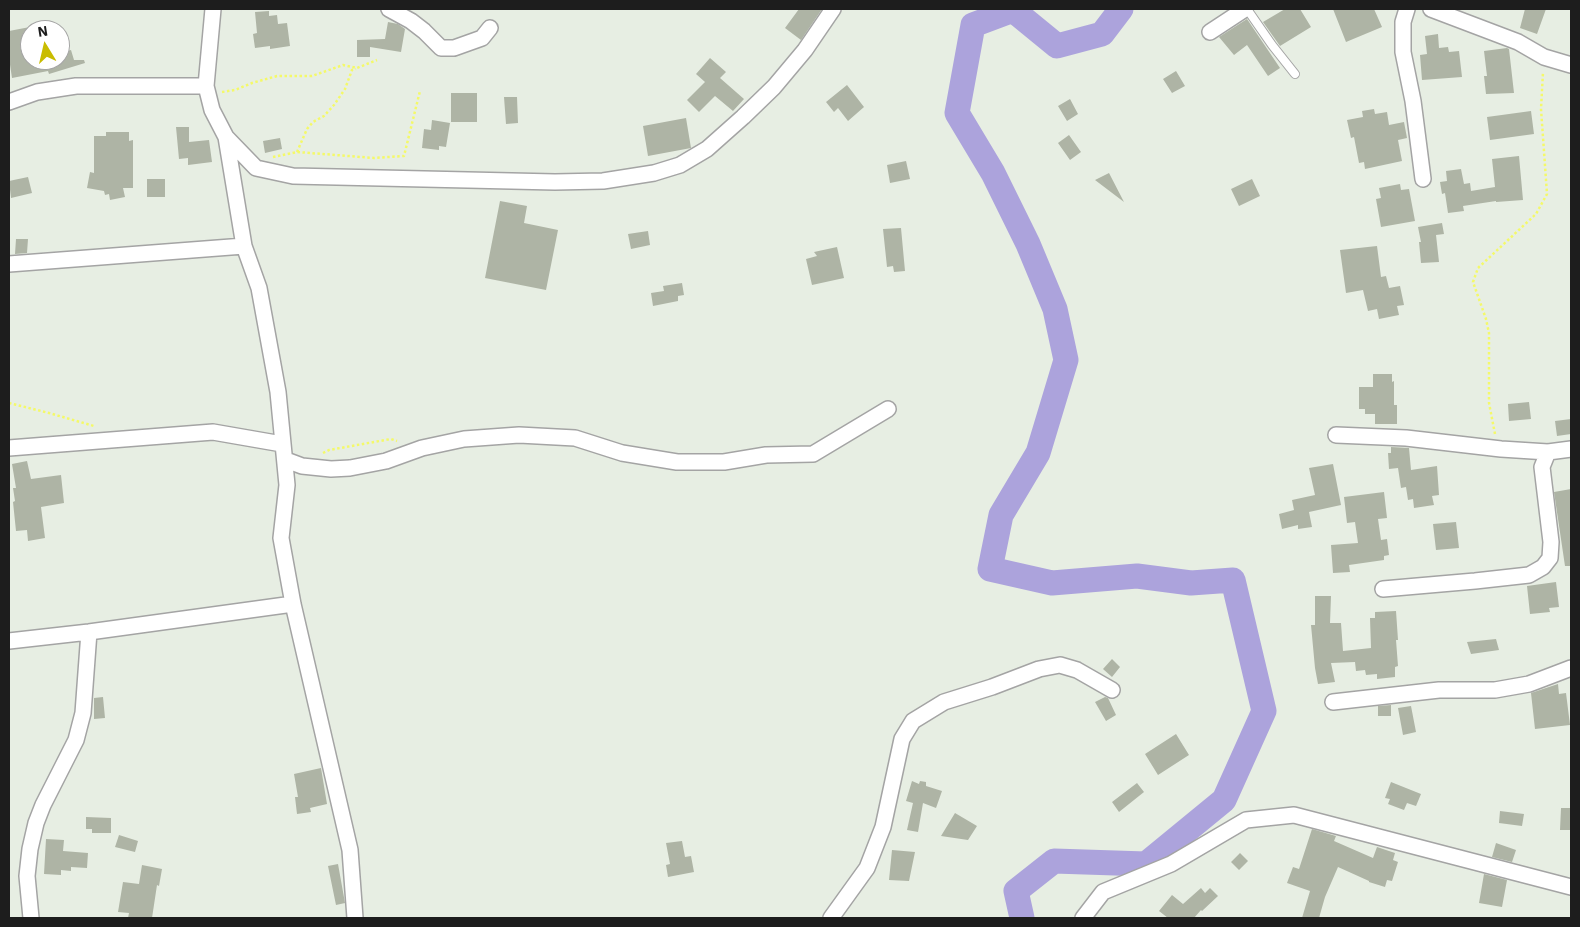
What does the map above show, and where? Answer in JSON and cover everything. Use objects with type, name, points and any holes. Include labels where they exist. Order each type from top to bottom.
[{"type":"street","points":[[213,9],[207,90],[212,110],[226,137],[256,168],[293,176],[546,182],[602,181],[654,173],[680,165],[707,149],[744,117],[774,87],[805,50],[833,9]]},
{"type":"street","points":[[389,9],[418,26],[441,48],[454,48],[482,38],[490,28]]},
{"type":"street","points":[[1210,32],[1246,9]]},
{"type":"street","points":[[1407,9],[1403,22],[1403,52],[1413,101],[1423,179]]},
{"type":"street","points":[[1431,9],[1518,42],[1544,57],[1571,65]]},
{"type":"street","points":[[9,102],[37,92],[76,86],[207,90]]},
{"type":"street","points":[[226,137],[244,246],[259,288],[278,392],[287,485],[281,538],[293,604],[350,850],[355,918]]},
{"type":"street","points":[[9,264],[244,246]]},
{"type":"street","points":[[286,460],[302,466],[350,468],[386,461],[422,448],[456,441],[519,435],[575,438],[622,453],[676,462],[724,462],[766,455],[813,454],[888,409]]},
{"type":"street","points":[[9,448],[213,432],[282,444]]},
{"type":"street","points":[[1336,435],[1406,438],[1501,449],[1548,452],[1571,449]]},
{"type":"street","points":[[1383,589],[1529,575],[1543,567],[1550,558],[1551,542],[1542,466],[1548,452]]},
{"type":"street","points":[[9,640],[89,632],[293,604]]},
{"type":"street","points":[[31,918],[27,876],[30,849],[36,823],[43,805],[76,740],[83,713],[89,632]]},
{"type":"street","points":[[831,918],[867,868],[883,827],[902,739],[913,721],[944,702],[992,687],[1039,669],[1060,665],[1078,670],[1112,690]]},
{"type":"street","points":[[1333,702],[1439,690],[1495,690],[1529,684],[1571,668]]},
{"type":"street","points":[[1083,918],[1103,892],[1170,864],[1246,820],[1294,815],[1571,887]]},
{"type":"lane","points":[[1246,9],[1295,74]]},
{"type":"path","points":[[1501,449],[1493,430],[1489,403],[1489,333],[1473,282],[1478,268],[1536,214],[1547,194],[1541,109],[1544,57]]},
{"type":"path","points":[[297,152],[307,129],[334,106],[345,89],[352,70],[377,60]]},
{"type":"path","points":[[207,90],[235,90],[263,79],[277,76],[312,76],[343,65],[357,68]]},
{"type":"path","points":[[256,168],[264,158],[297,152],[374,158],[404,156],[420,91]]},
{"type":"path","points":[[9,403],[96,427]]},
{"type":"path","points":[[322,454],[328,450],[390,439],[398,441]]},
{"type":"building","points":[[799,9],[822,9],[801,40],[785,28]]},
{"type":"building","points":[[1285,9],[1300,9],[1311,27],[1280,46],[1263,22]]},
{"type":"building","points":[[1333,9],[1374,9],[1382,27],[1346,42]]},
{"type":"building","points":[[1525,9],[1546,9],[1537,34],[1520,28]]},
{"type":"building","points":[[269,11],[269,16],[277,15],[278,24],[287,23],[290,46],[270,49],[270,46],[255,48],[253,34],[257,33],[255,12]]},
{"type":"building","points":[[1247,19],[1280,68],[1268,76],[1247,45],[1234,55],[1219,37]]},
{"type":"building","points":[[388,22],[398,24],[405,29],[401,52],[370,47],[370,57],[357,57],[357,40],[385,39]]},
{"type":"building","points":[[20,29],[20,70],[62,70],[49,74],[48,71],[12,78],[9,58],[9,31]]},
{"type":"building","points":[[1438,34],[1439,48],[1448,47],[1449,52],[1459,51],[1462,77],[1422,80],[1420,55],[1427,54],[1425,36]]},
{"type":"building","points":[[1509,49],[1514,93],[1486,94],[1484,76],[1487,76],[1484,51]]},
{"type":"building","points":[[70,50],[74,60],[84,60],[85,63],[70,68]]},
{"type":"building","points":[[710,58],[726,72],[720,78],[744,99],[733,111],[715,96],[699,112],[687,100],[705,82],[696,74]]},
{"type":"building","points":[[1176,71],[1185,86],[1172,93],[1163,79]]},
{"type":"building","points":[[847,85],[864,107],[848,121],[838,108],[834,112],[826,102]]},
{"type":"building","points":[[451,93],[477,93],[477,122],[451,122]]},
{"type":"building","points":[[504,97],[517,97],[518,123],[506,124]]},
{"type":"building","points":[[1070,99],[1078,114],[1067,121],[1058,106]]},
{"type":"building","points":[[1374,109],[1375,114],[1387,112],[1389,125],[1404,122],[1407,138],[1398,140],[1402,161],[1365,169],[1364,162],[1359,163],[1354,137],[1351,138],[1347,120],[1363,117],[1362,111]]},
{"type":"building","points":[[1531,111],[1534,134],[1490,140],[1487,117]]},
{"type":"building","points":[[686,118],[691,148],[648,156],[643,126]]},
{"type":"building","points":[[432,120],[450,123],[446,147],[439,146],[439,150],[422,148],[424,129],[431,130]]},
{"type":"building","points":[[176,127],[189,127],[189,142],[209,140],[212,162],[188,165],[188,158],[179,159]]},
{"type":"building","points":[[106,132],[129,132],[129,141],[133,140],[133,188],[123,188],[125,197],[110,200],[109,194],[105,195],[104,191],[87,188],[90,172],[94,173],[94,136],[106,136]]},
{"type":"building","points":[[1069,135],[1081,152],[1070,160],[1058,143]]},
{"type":"building","points":[[280,138],[282,149],[265,153],[263,141]]},
{"type":"building","points":[[1519,156],[1523,200],[1496,201],[1463,206],[1464,211],[1448,213],[1445,193],[1442,194],[1440,182],[1447,181],[1446,171],[1461,169],[1464,184],[1470,183],[1471,191],[1495,187],[1492,159]]},
{"type":"building","points":[[906,161],[910,179],[890,183],[887,165]]},
{"type":"building","points":[[1109,173],[1124,202],[1095,180]]},
{"type":"building","points":[[28,177],[32,193],[11,198],[9,181]]},
{"type":"building","points":[[147,179],[165,179],[165,197],[147,197]]},
{"type":"building","points":[[1252,179],[1260,196],[1239,206],[1231,189]]},
{"type":"building","points":[[1400,184],[1401,190],[1409,189],[1415,221],[1381,227],[1376,199],[1381,198],[1379,188]]},
{"type":"building","points":[[500,201],[527,206],[524,223],[558,230],[546,290],[485,278]]},
{"type":"building","points":[[1442,223],[1444,234],[1436,235],[1439,262],[1421,263],[1419,242],[1421,242],[1418,227]]},
{"type":"building","points":[[901,228],[905,271],[894,272],[893,266],[887,267],[883,229]]},
{"type":"building","points":[[648,231],[650,245],[631,249],[628,234]]},
{"type":"building","points":[[16,239],[28,239],[27,253],[15,254]]},
{"type":"building","points":[[1377,246],[1381,277],[1386,276],[1389,288],[1400,286],[1404,305],[1397,306],[1399,315],[1379,319],[1377,309],[1368,311],[1363,290],[1346,293],[1340,250]]},
{"type":"building","points":[[837,247],[844,278],[812,285],[806,259],[817,256],[814,252]]},
{"type":"building","points":[[682,283],[684,295],[678,296],[678,301],[653,306],[651,293],[664,291],[663,286]]},
{"type":"building","points":[[1373,374],[1392,374],[1392,382],[1394,381],[1394,405],[1397,405],[1397,424],[1375,424],[1375,414],[1365,414],[1365,409],[1359,409],[1359,387],[1373,387]]},
{"type":"building","points":[[1529,402],[1531,419],[1509,421],[1508,404]]},
{"type":"building","points":[[1571,419],[1571,434],[1557,436],[1555,421]]},
{"type":"building","points":[[1391,447],[1409,448],[1411,470],[1437,466],[1439,495],[1432,496],[1434,505],[1414,508],[1413,499],[1408,500],[1406,487],[1401,488],[1398,468],[1389,469],[1388,453],[1391,453]]},
{"type":"building","points":[[27,461],[31,479],[61,475],[64,503],[41,507],[45,538],[28,541],[27,530],[16,531],[13,488],[16,488],[12,464]]},
{"type":"building","points":[[1333,464],[1341,505],[1309,512],[1312,527],[1298,529],[1298,525],[1282,529],[1279,514],[1294,510],[1292,500],[1315,495],[1309,468]]},
{"type":"building","points":[[1571,489],[1571,566],[1565,566],[1554,492]]},
{"type":"building","points":[[1384,492],[1387,518],[1378,519],[1381,540],[1387,539],[1389,555],[1384,556],[1384,560],[1349,565],[1350,572],[1333,573],[1331,545],[1358,543],[1355,522],[1347,523],[1344,497]]},
{"type":"building","points":[[1456,522],[1459,548],[1436,550],[1433,524]]},
{"type":"building","points":[[1556,582],[1559,607],[1549,608],[1550,612],[1530,614],[1527,586]]},
{"type":"building","points":[[1315,596],[1331,596],[1330,623],[1341,623],[1343,651],[1371,648],[1370,618],[1375,618],[1375,612],[1396,611],[1398,666],[1395,667],[1395,677],[1377,679],[1377,674],[1366,675],[1365,670],[1356,671],[1355,662],[1331,663],[1335,682],[1318,684],[1311,625],[1315,625]]},
{"type":"building","points":[[1496,639],[1499,650],[1471,654],[1467,642]]},
{"type":"building","points":[[1112,659],[1120,667],[1112,677],[1103,669]]},
{"type":"building","points":[[1558,684],[1559,694],[1566,693],[1570,725],[1535,729],[1531,693]]},
{"type":"building","points":[[103,697],[105,718],[94,719],[94,698]]},
{"type":"building","points":[[1105,697],[1108,698],[1116,715],[1106,721],[1095,702]]},
{"type":"building","points":[[1391,705],[1391,716],[1378,716],[1378,706]]},
{"type":"building","points":[[1411,706],[1416,732],[1403,735],[1398,708]]},
{"type":"building","points":[[1176,734],[1189,755],[1158,775],[1145,754]]},
{"type":"building","points":[[321,768],[327,804],[310,808],[311,812],[297,814],[295,797],[298,797],[294,774]]},
{"type":"building","points":[[912,781],[919,784],[920,781],[926,782],[926,786],[942,791],[936,808],[923,803],[918,832],[907,830],[913,803],[906,801]]},
{"type":"building","points":[[1391,782],[1421,794],[1416,806],[1407,803],[1404,810],[1388,804],[1390,799],[1385,798]]},
{"type":"building","points":[[1137,783],[1144,792],[1119,812],[1112,802]]},
{"type":"building","points":[[1561,808],[1571,808],[1571,830],[1560,830]]},
{"type":"building","points":[[1500,811],[1524,814],[1522,826],[1499,823]]},
{"type":"building","points":[[955,813],[977,826],[968,840],[941,836]]},
{"type":"building","points":[[86,817],[111,818],[111,833],[92,833],[92,829],[86,829]]},
{"type":"building","points":[[1312,829],[1336,836],[1334,841],[1373,858],[1377,847],[1395,853],[1393,860],[1398,862],[1392,881],[1387,880],[1385,887],[1369,882],[1338,867],[1325,897],[1319,918],[1302,918],[1310,891],[1287,883],[1293,867],[1299,869]]},
{"type":"building","points":[[119,835],[138,841],[135,852],[115,847]]},
{"type":"building","points":[[46,839],[64,840],[63,851],[88,853],[87,868],[71,867],[71,871],[61,870],[61,875],[44,874]]},
{"type":"building","points":[[682,841],[685,857],[691,856],[694,872],[668,877],[666,865],[670,864],[666,843]]},
{"type":"building","points":[[1496,843],[1516,850],[1512,862],[1492,857]]},
{"type":"building","points":[[892,850],[915,852],[909,881],[889,880]]},
{"type":"building","points":[[1240,853],[1248,861],[1239,870],[1231,862]]},
{"type":"building","points":[[338,864],[345,903],[336,905],[328,866]]},
{"type":"building","points":[[142,865],[162,869],[159,886],[157,885],[152,918],[128,918],[129,913],[118,912],[123,882],[139,884]]},
{"type":"building","points":[[1484,874],[1507,880],[1502,907],[1479,903]]},
{"type":"building","points":[[1201,888],[1205,893],[1210,888],[1218,896],[1194,918],[1168,918],[1159,911],[1172,895],[1183,904]]},
{"type":"waterway","points":[[1022,918],[1016,891],[1054,861],[1146,864],[1224,800],[1264,711],[1233,580],[1191,583],[1137,576],[1052,583],[990,569],[1001,515],[1038,453],[1066,360],[1055,309],[1028,244],[993,173],[957,113],[973,25],[1013,10],[1057,46],[1102,34],[1121,9]]}]
